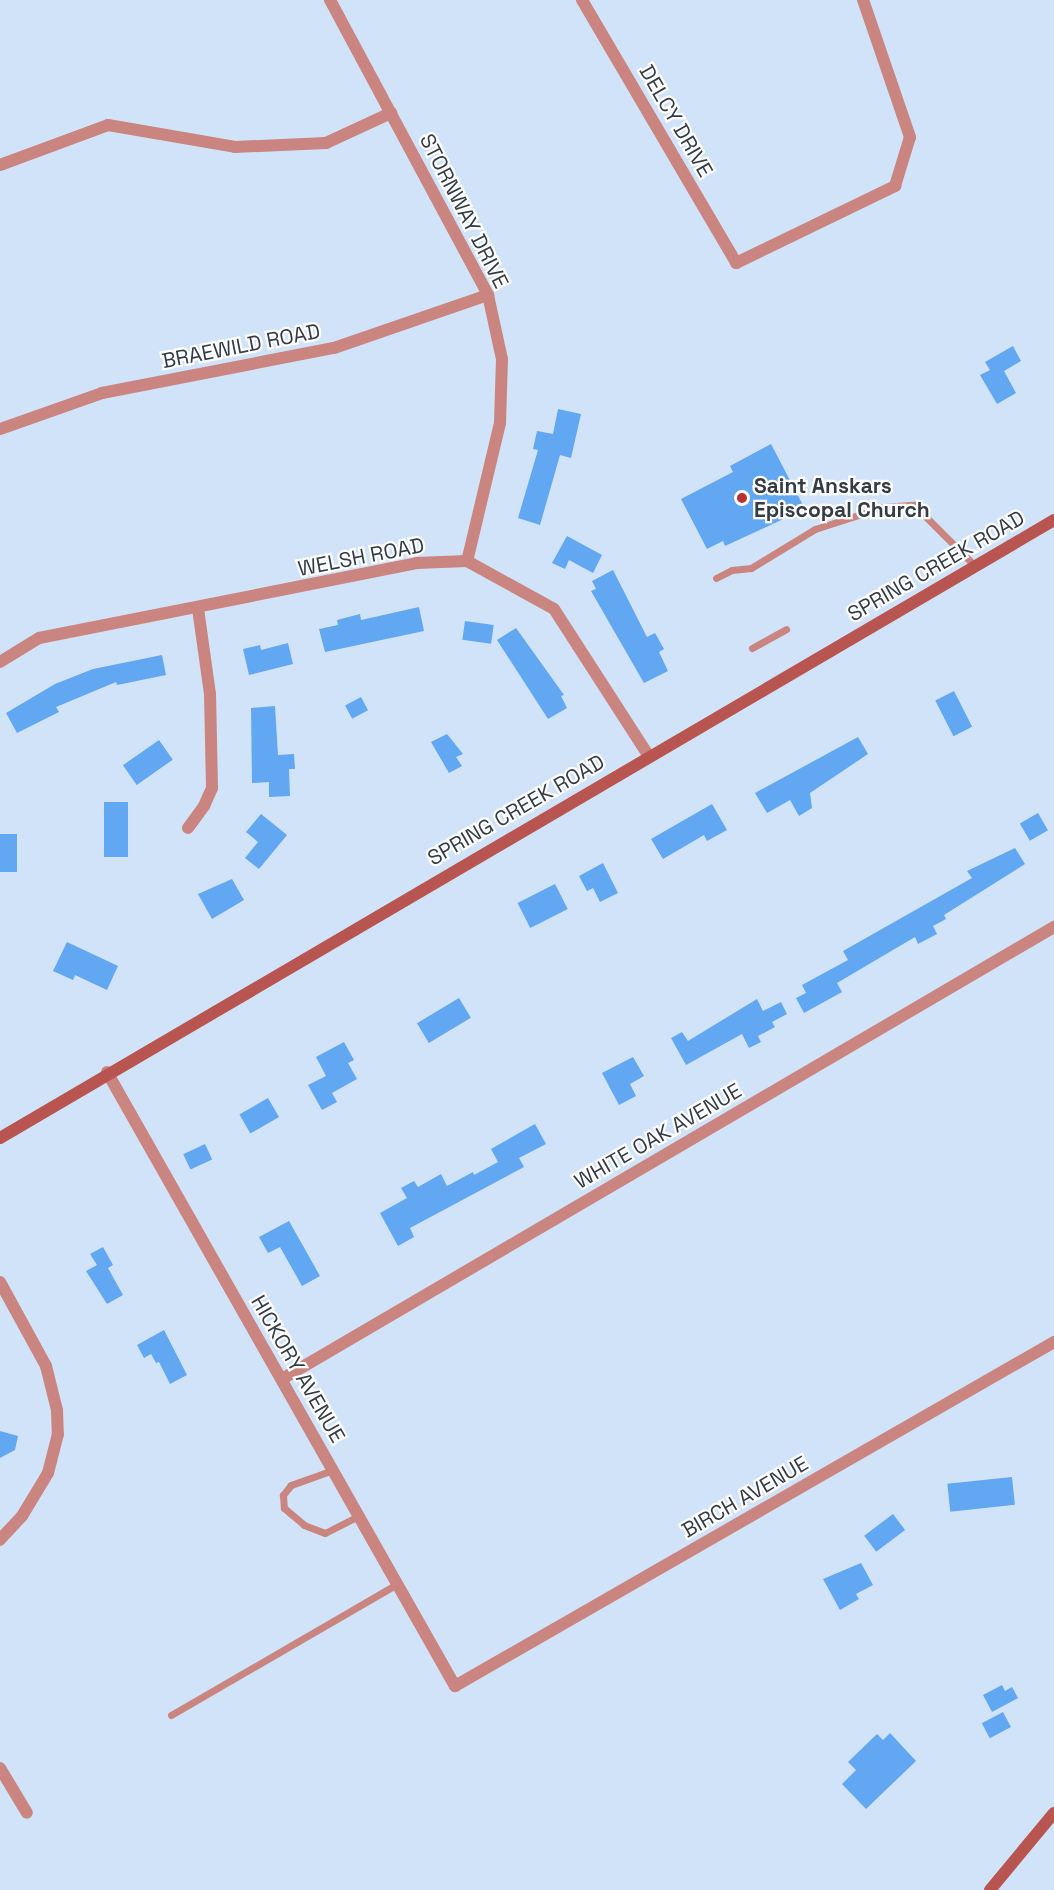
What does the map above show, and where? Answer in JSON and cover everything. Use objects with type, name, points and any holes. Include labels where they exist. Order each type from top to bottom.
[{"type":"main road","name":"SPRING CREEK ROAD","points":[[0,1138],[107,1072],[1054,520]]},
{"type":"main road","points":[[990,1890],[1054,1813]]},
{"type":"street","name":"STORNWAY DRIVE","points":[[330,0],[488,295],[502,359],[500,423],[467,561]]},
{"type":"street","name":"DELCY DRIVE","points":[[582,0],[736,263],[895,186],[910,137],[863,0]]},
{"type":"street","points":[[0,165],[108,125],[246,147],[326,143],[391,113]]},
{"type":"street","name":"BRAEWILD ROAD","points":[[0,429],[102,393],[334,348],[488,295]]},
{"type":"street","points":[[467,561],[554,609],[648,755]]},
{"type":"street","name":"WELSH ROAD","points":[[0,662],[39,638],[198,609],[417,563],[467,561]]},
{"type":"street","points":[[188,828],[204,806],[212,777],[210,694],[198,609]]},
{"type":"street","name":"WHITE OAK AVENUE","points":[[282,1379],[1054,927]]},
{"type":"street","name":"HICKORY AVENUE","points":[[107,1072],[455,1686]]},
{"type":"street","points":[[0,1282],[46,1366],[57,1410],[58,1434],[48,1473],[22,1516],[0,1540]]},
{"type":"street","name":"BIRCH AVENUE","points":[[455,1686],[1054,1342]]},
{"type":"street","points":[[0,1768],[27,1813]]},
{"type":"lane","points":[[716,578],[732,570],[751,568],[815,529],[883,507],[915,505],[975,566]]},
{"type":"lane","points":[[752,648],[786,629]]},
{"type":"lane","points":[[333,1470],[291,1485],[283,1495],[284,1508],[304,1525],[325,1533],[359,1516]]},
{"type":"lane","points":[[171,1715],[397,1584]]},
{"type":"building","points":[[1013,346],[1021,361],[1004,371],[1016,393],[997,404],[980,375],[990,370],[985,362]]},
{"type":"building","points":[[558,409],[581,414],[571,458],[560,455],[540,525],[518,518],[538,450],[533,449],[537,431],[553,434]]},
{"type":"building","name":"Saint Anskars Episcopal Church","points":[[771,444],[805,509],[725,546],[723,541],[707,549],[681,499],[733,472],[730,466]]},
{"type":"building","points":[[567,536],[602,555],[593,573],[569,560],[565,569],[552,563]]},
{"type":"building","points":[[613,570],[647,637],[655,633],[664,649],[659,652],[668,671],[644,683],[591,591],[596,589],[592,581]]},
{"type":"building","points":[[419,607],[424,631],[325,652],[319,629],[338,625],[337,620],[360,614],[361,620]]},
{"type":"building","points":[[465,621],[494,625],[491,644],[462,640]]},
{"type":"building","points":[[516,628],[564,695],[561,696],[567,708],[548,719],[497,640]]},
{"type":"building","points":[[288,643],[293,664],[249,675],[243,649],[260,645],[261,650]]},
{"type":"building","points":[[162,655],[166,675],[117,685],[116,682],[56,707],[59,712],[17,733],[6,713],[55,684],[93,669]]},
{"type":"building","points":[[954,691],[972,727],[953,736],[935,701]]},
{"type":"building","points":[[361,697],[368,710],[352,719],[345,705]]},
{"type":"building","points":[[275,706],[278,755],[294,754],[295,769],[289,769],[290,796],[269,797],[269,782],[252,783],[251,708]]},
{"type":"building","points":[[447,734],[463,754],[456,757],[462,766],[449,773],[431,742]]},
{"type":"building","points":[[858,737],[868,754],[810,793],[812,808],[799,816],[790,800],[767,813],[755,793]]},
{"type":"building","points":[[159,740],[173,760],[137,785],[123,765]]},
{"type":"building","points":[[104,802],[128,802],[128,857],[104,857]]},
{"type":"building","points":[[712,804],[727,830],[707,841],[704,835],[663,859],[651,839]]},
{"type":"building","points":[[1038,813],[1048,830],[1030,841],[1020,824]]},
{"type":"building","points":[[261,814],[287,835],[259,869],[245,858],[258,842],[246,832]]},
{"type":"building","points":[[0,834],[17,834],[17,872],[0,872]]},
{"type":"building","points":[[1015,848],[1025,864],[944,915],[946,919],[933,926],[937,934],[918,944],[915,937],[837,983],[842,992],[804,1013],[796,998],[806,993],[802,985],[848,960],[843,951],[972,878],[967,871]]},
{"type":"building","points":[[603,863],[618,893],[600,902],[593,888],[587,891],[579,876]]},
{"type":"building","points":[[232,879],[244,900],[212,919],[198,894]]},
{"type":"building","points":[[555,884],[568,909],[530,928],[518,903]]},
{"type":"building","points":[[67,942],[118,966],[107,990],[75,975],[73,980],[53,971]]},
{"type":"building","points":[[459,998],[471,1018],[429,1043],[417,1023]]},
{"type":"building","points":[[757,999],[763,1011],[781,1002],[787,1014],[772,1022],[775,1027],[758,1036],[761,1042],[749,1048],[742,1034],[686,1065],[671,1038],[682,1032],[688,1041]]},
{"type":"building","points":[[344,1042],[354,1060],[348,1063],[357,1079],[332,1093],[337,1102],[322,1110],[308,1085],[326,1076],[316,1057]]},
{"type":"building","points":[[633,1057],[644,1076],[630,1084],[636,1096],[619,1105],[602,1073]]},
{"type":"building","points":[[268,1098],[279,1117],[250,1134],[239,1114]]},
{"type":"building","points":[[535,1124],[546,1144],[519,1158],[524,1167],[410,1228],[414,1237],[398,1246],[380,1213],[407,1198],[401,1188],[414,1181],[418,1187],[441,1174],[447,1186],[473,1172],[474,1175],[498,1162],[491,1149]]},
{"type":"building","points":[[205,1144],[212,1159],[190,1170],[183,1154]]},
{"type":"building","points":[[289,1221],[320,1276],[302,1286],[280,1247],[268,1253],[259,1237]]},
{"type":"building","points":[[103,1247],[113,1265],[108,1268],[123,1295],[107,1304],[86,1271],[97,1265],[90,1254]]},
{"type":"building","points":[[164,1330],[187,1375],[170,1384],[159,1362],[156,1363],[151,1354],[144,1358],[137,1345]]},
{"type":"building","points":[[0,1431],[18,1436],[15,1450],[0,1458]]},
{"type":"building","points":[[1012,1477],[1015,1505],[950,1512],[947,1484]]},
{"type":"building","points":[[893,1514],[905,1530],[876,1552],[864,1536]]},
{"type":"building","points":[[861,1563],[873,1585],[856,1594],[859,1599],[840,1610],[823,1579]]},
{"type":"building","points":[[1002,1685],[1005,1691],[1012,1687],[1018,1698],[992,1712],[983,1695]]},
{"type":"building","points":[[1003,1712],[1011,1727],[990,1738],[982,1723]]},
{"type":"building","points":[[890,1733],[916,1761],[866,1809],[842,1784],[856,1770],[848,1762],[877,1734],[883,1740]]},
{"type":"place","name":"Saint Anskars Episcopal Church","points":[[742,498]]}]
